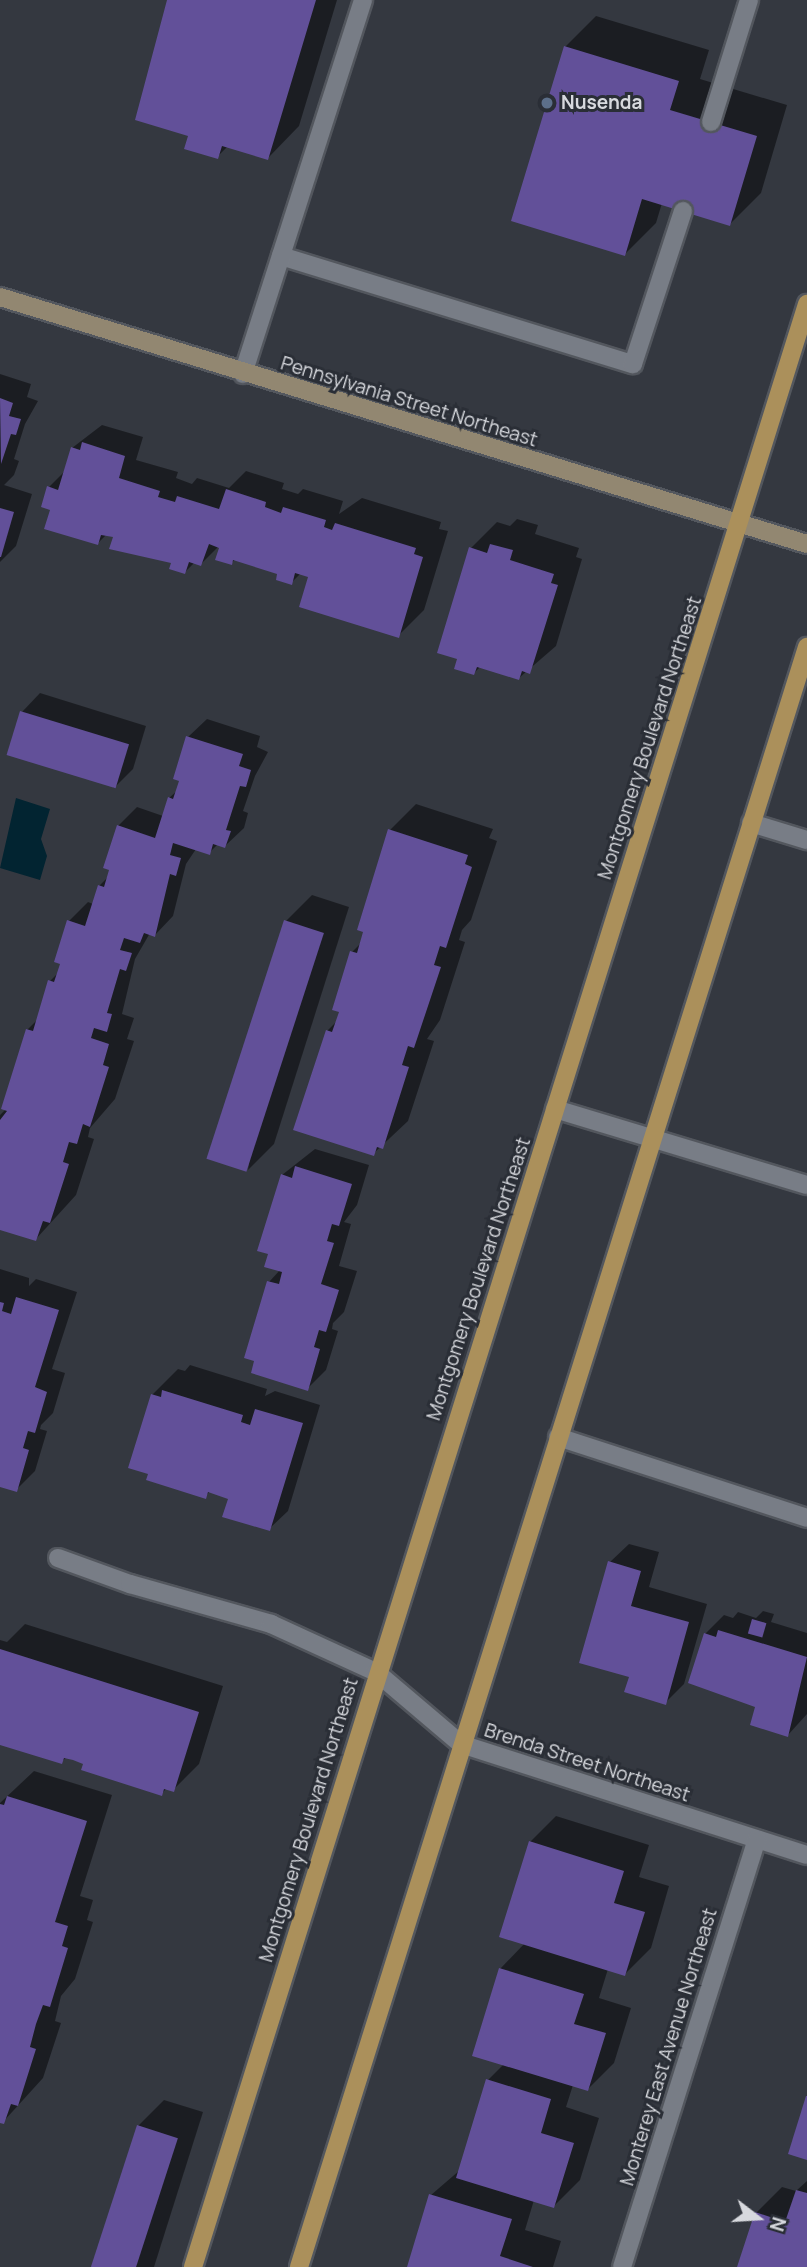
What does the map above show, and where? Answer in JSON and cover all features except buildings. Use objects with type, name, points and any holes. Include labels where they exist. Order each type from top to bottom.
[{"type":"main road","name":"Montgomery Boulevard Northeast","points":[[192,2267],[376,1672],[740,526],[807,304]]},
{"type":"main road","points":[[299,2267],[807,647]]},
{"type":"street","points":[[243,374],[363,0]]},
{"type":"street","points":[[711,122],[749,0]]},
{"type":"street","points":[[281,256],[633,364],[683,211]]},
{"type":"street","name":"Pennsylvania Street Northeast","points":[[0,297],[243,374],[740,526],[807,544]]},
{"type":"street","points":[[751,823],[807,840]]},
{"type":"street","points":[[555,1109],[652,1136],[807,1185]]},
{"type":"street","points":[[558,1437],[807,1518]]},
{"type":"street","name":"Brenda Street Northeast","points":[[58,1558],[130,1584],[271,1624],[376,1672],[461,1744],[807,1855]]},
{"type":"street","name":"Monterey East Avenue Northeast","points":[[622,2267],[757,1840]]},
{"type":"water","points":[[16,798],[50,809],[41,839],[47,856],[40,880],[0,868]]},
{"type":"place","name":"Nusenda","points":[[547,103]]}]
